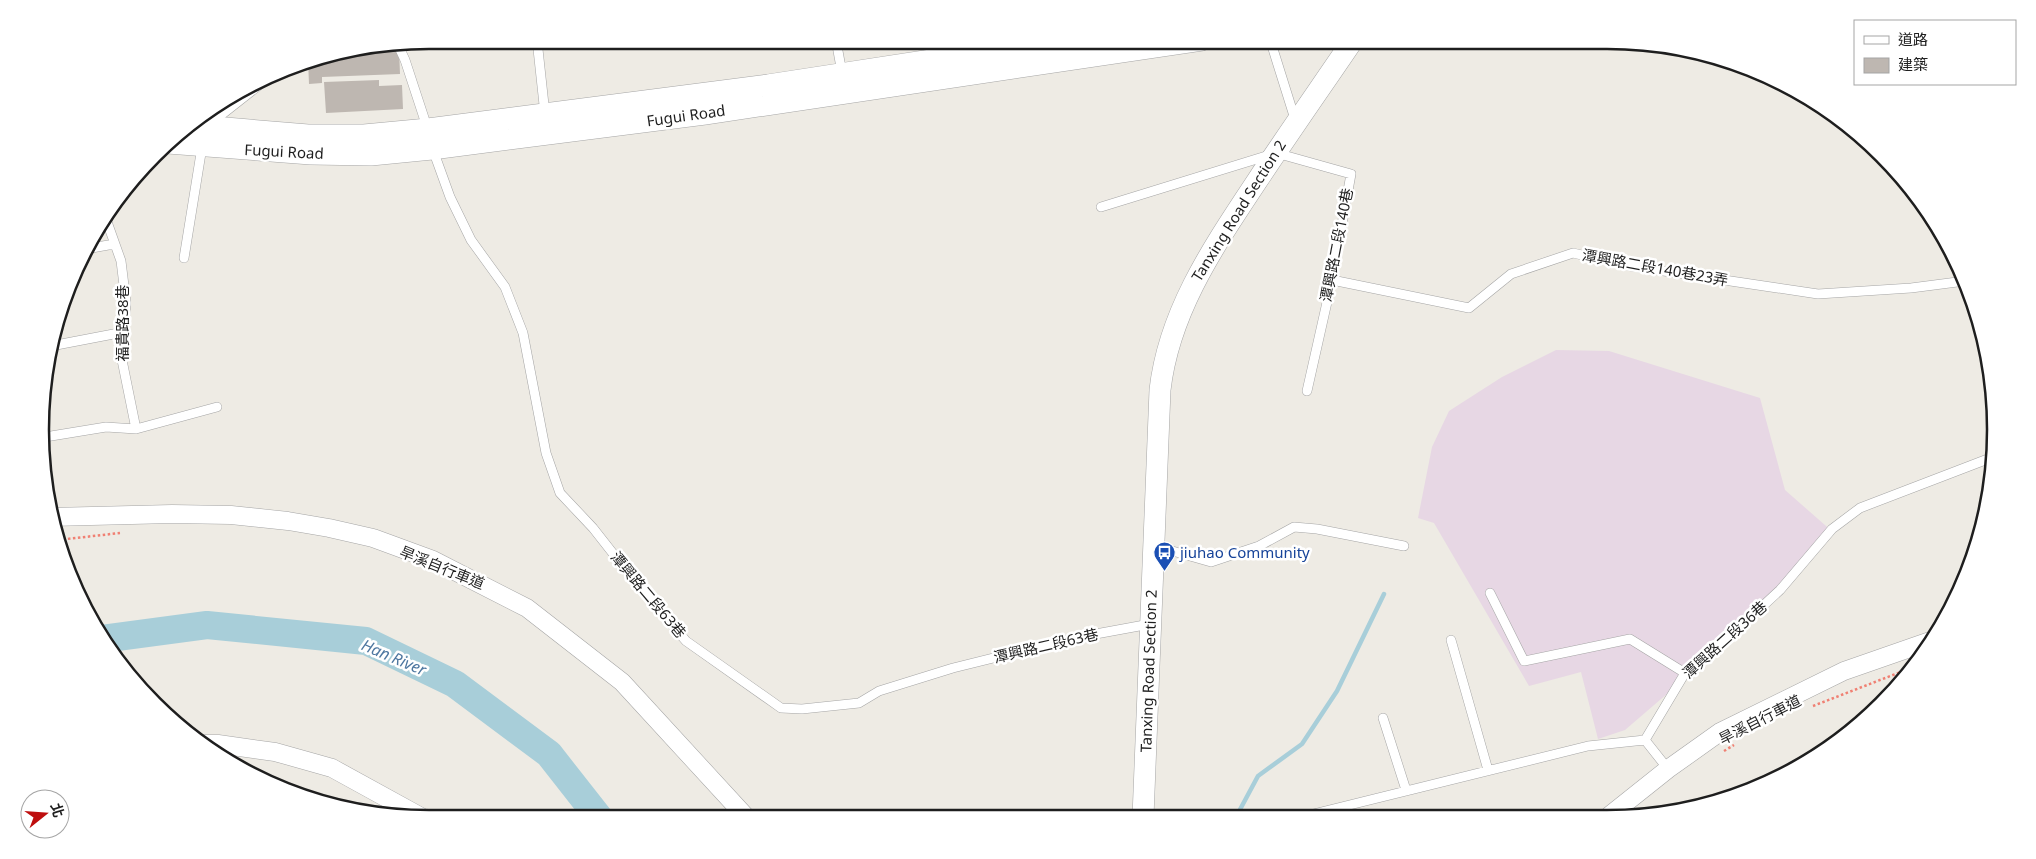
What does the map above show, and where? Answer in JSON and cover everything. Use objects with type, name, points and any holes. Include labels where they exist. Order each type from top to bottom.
[{"type":"street","name":"Fugui Road","points":[[193,131],[206,125],[311,154],[371,155],[430,139],[545,114],[768,85],[842,73],[937,50],[950,49]]},
{"type":"street","name":"Fugui Road","points":[[430,139],[705,114],[1142,49]]},
{"type":"street","name":"Tanxing Road Section 2","points":[[1143,810],[1162,368],[1178,319],[1204,261],[1232,216],[1347,49]]},
{"type":"street","points":[[59,517],[172,514],[231,515],[279,520],[330,528],[373,538],[433,560],[527,608],[622,682],[739,810]]},
{"type":"street","points":[[1617,810],[1668,768],[1720,732],[1757,712],[1844,671],[1921,644]]},
{"type":"street","points":[[215,744],[275,752],[332,768],[407,809]]},
{"type":"lane","points":[[537,49],[545,114]]},
{"type":"lane","points":[[838,49],[842,73]]},
{"type":"lane","points":[[1273,49],[1294,116],[1292,127]]},
{"type":"lane","name":"潭興路二段63巷","points":[[401,50],[450,197],[471,240],[505,287],[523,332],[546,453],[560,493],[593,528],[637,584],[686,641],[781,708],[802,709],[859,703],[879,692],[953,668],[1074,638],[1150,624]]},
{"type":"lane","points":[[184,258],[206,125],[242,99]]},
{"type":"lane","points":[[1101,206],[1276,153]]},
{"type":"lane","name":"潭興路二段140巷","points":[[1276,153],[1350,174],[1332,280],[1307,391]]},
{"type":"lane","name":"福貴路38巷","points":[[108,226],[121,261],[126,302],[122,360],[136,429]]},
{"type":"lane","points":[[95,247],[114,244]]},
{"type":"lane","name":"潭興路二段140巷23弄","points":[[1332,280],[1469,308],[1511,274],[1573,253],[1630,266],[1818,294],[1911,288],[1957,282]]},
{"type":"lane","points":[[59,345],[124,332]]},
{"type":"lane","points":[[49,437],[106,427],[136,429],[217,407]]},
{"type":"lane","name":"潭興路二段36巷","points":[[1645,740],[1685,673],[1710,654],[1780,590],[1832,529],[1860,508],[1986,460]]},
{"type":"lane","points":[[1155,546],[1211,562],[1259,546],[1294,527],[1404,546]]},
{"type":"lane","points":[[1490,593],[1524,661],[1630,640],[1685,673]]},
{"type":"lane","points":[[1452,640],[1488,770]]},
{"type":"lane","points":[[1383,718],[1406,790]]},
{"type":"lane","points":[[1328,810],[1588,746],[1645,740],[1668,768]]},
{"type":"path","points":[[65,539],[127,532]]},
{"type":"path","name":"旱溪自行車道","points":[[1808,708],[1900,672]]},
{"type":"path","name":"旱溪自行車道","points":[[1721,753],[1737,743]]},
{"type":"shaded area","points":[[1556,350],[1609,351],[1760,398],[1785,490],[1834,533],[1732,642],[1689,675],[1625,730],[1598,739],[1581,672],[1529,686],[1434,523],[1418,518],[1432,447],[1449,411],[1502,377]]},
{"type":"building","points":[[399,50],[400,74],[322,77],[322,83],[309,84],[308,69],[355,56]]},
{"type":"building","points":[[379,80],[379,86],[402,85],[403,109],[326,113],[324,82]]},
{"type":"waterway","points":[[1240,810],[1258,776],[1302,744],[1337,691],[1384,594]]},
{"type":"waterway","name":"Han River","points":[[111,638],[207,625],[366,641],[455,684],[549,754],[593,810]]},
{"type":"place","name":"jiuhao Community","points":[[1164,572]]}]
